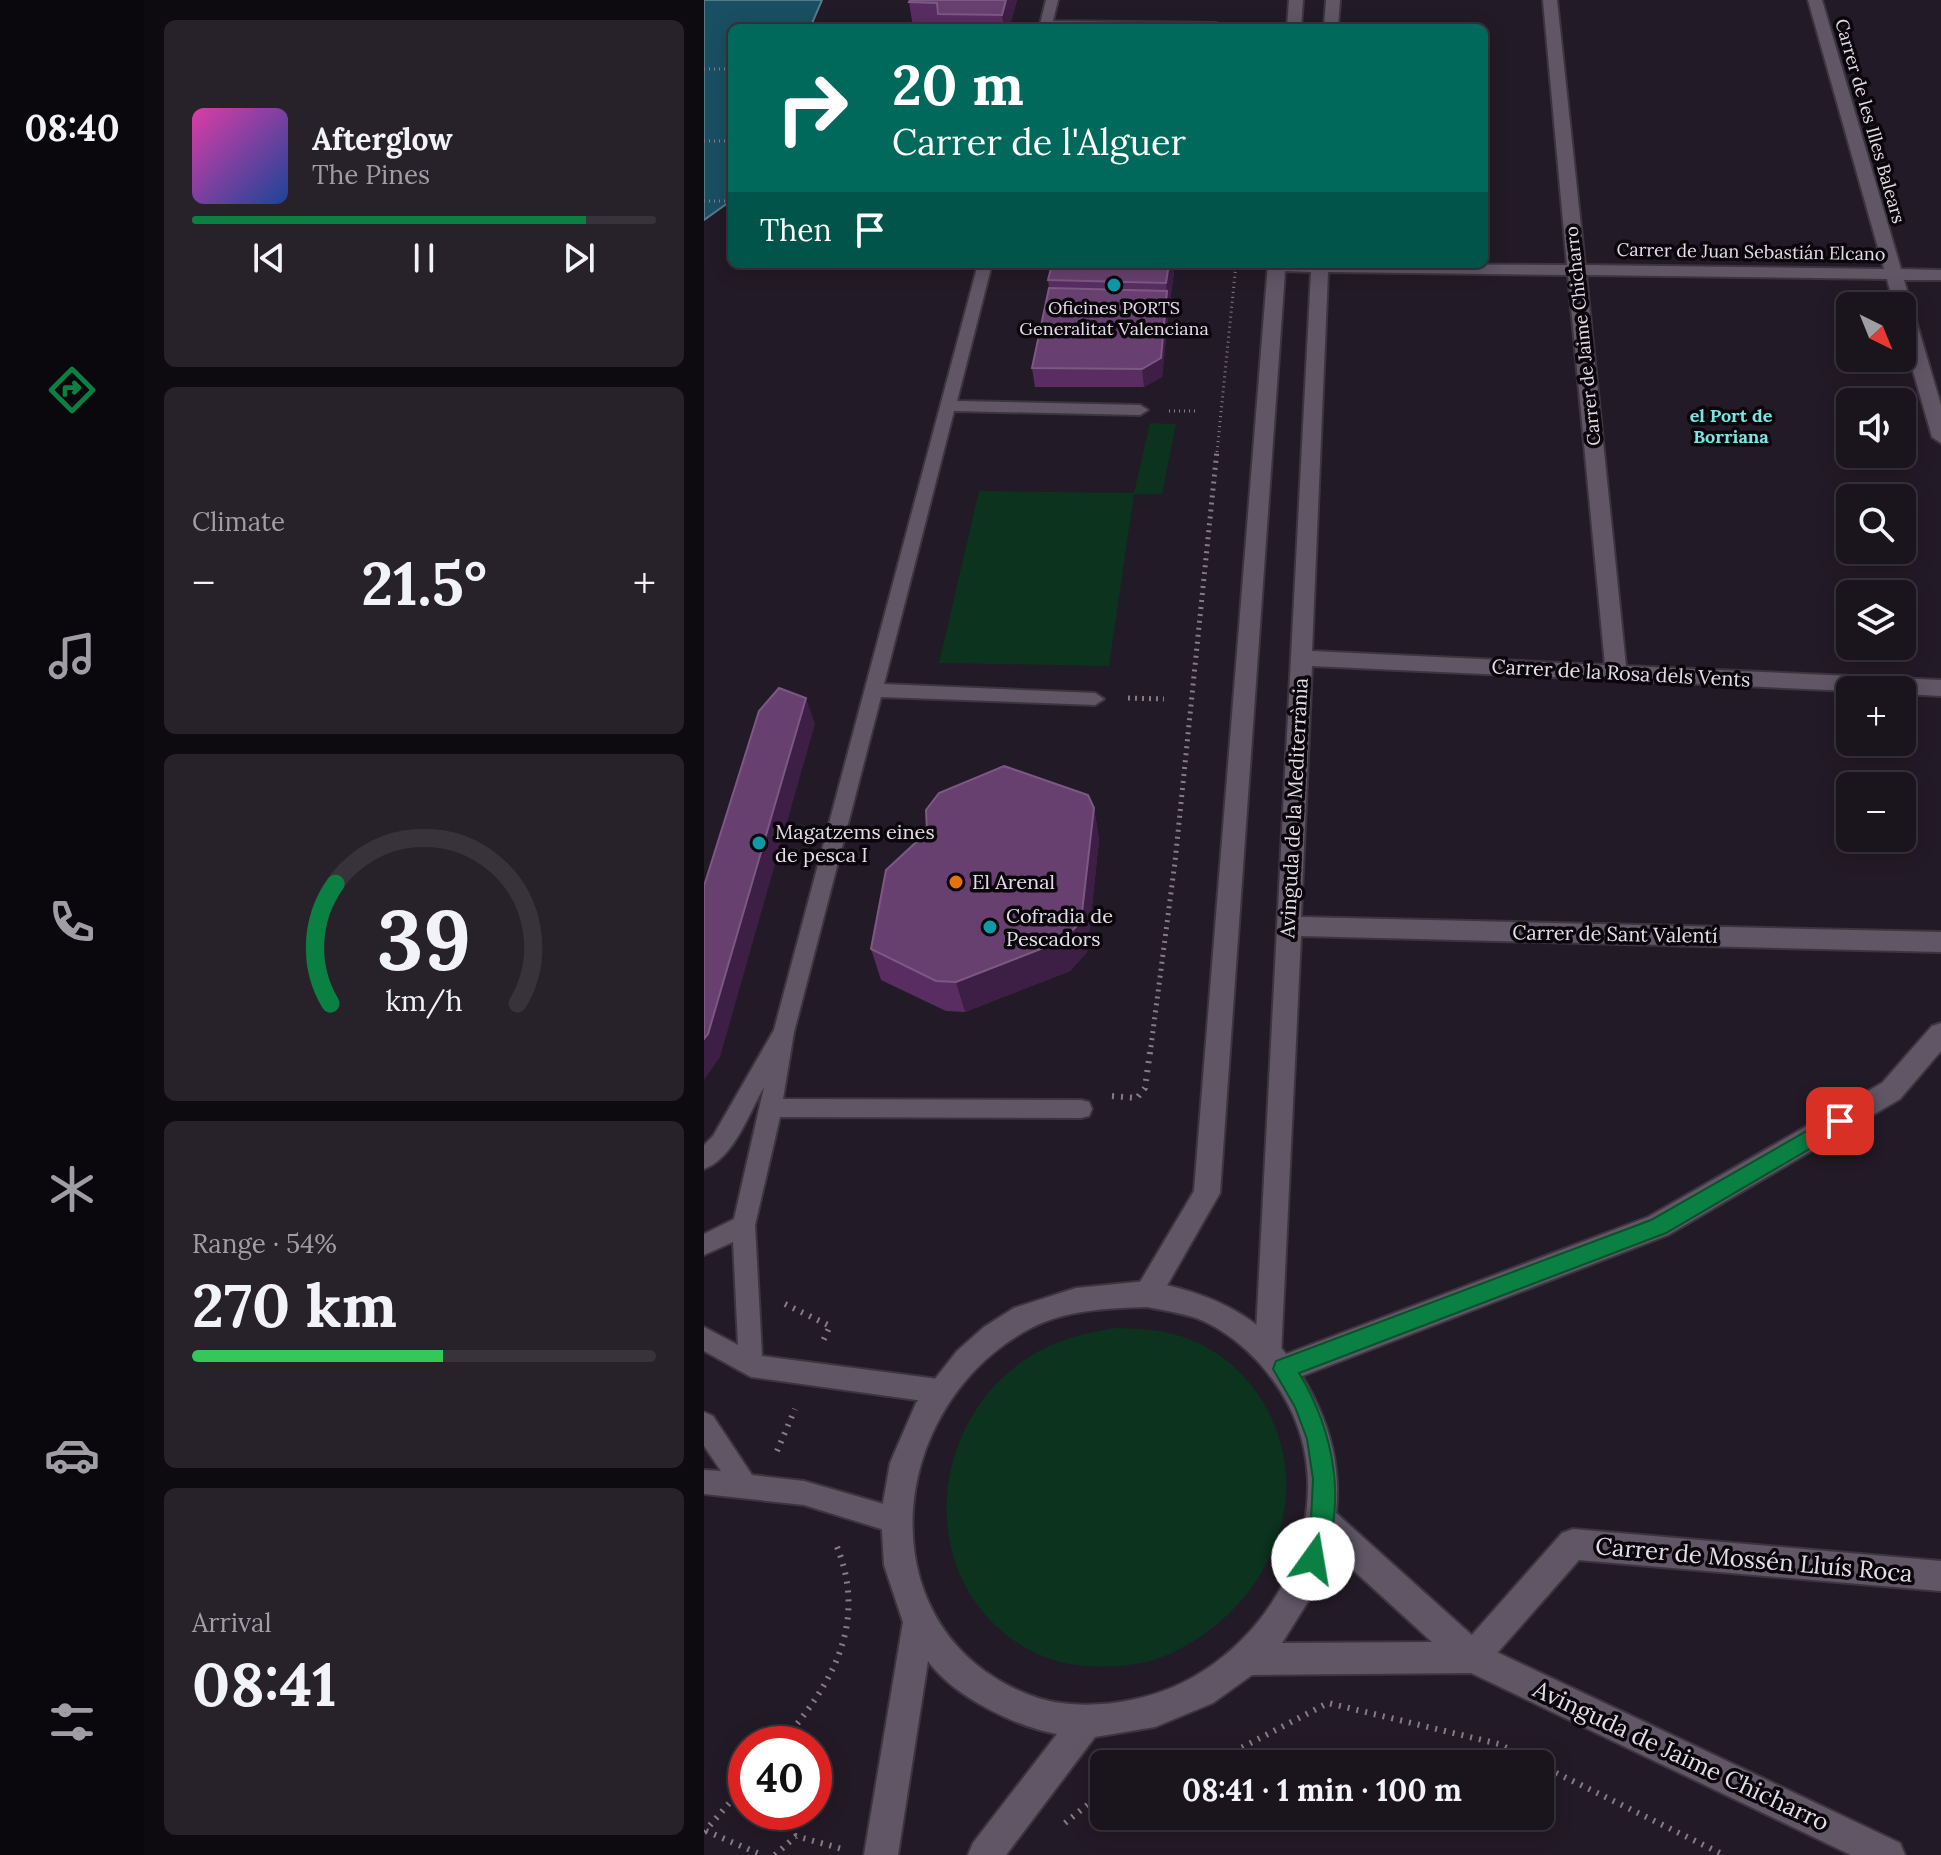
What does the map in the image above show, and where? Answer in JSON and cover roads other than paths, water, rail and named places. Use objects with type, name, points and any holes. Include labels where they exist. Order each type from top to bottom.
[{"type":"street","points":[[1294,24],[1296,0]]},
{"type":"street","points":[[1331,24],[1333,0]]},
{"type":"street","name":"Carrer de Jaime Chicharro","points":[[1550,0],[1616,673]]},
{"type":"street","name":"Carrer de les Illes Balears","points":[[1815,0],[1941,437]]},
{"type":"street","points":[[1147,1294],[1207,1193],[1277,268]]},
{"type":"street","name":"Avinguda de la Mediterrània","points":[[1276,1360],[1288,926],[1320,268]]},
{"type":"street","name":"Carrer de Juan Sebastián Elcano","points":[[1474,268],[1941,275]]},
{"type":"street","name":"Carrer de la Rosa dels Vents","points":[[1301,658],[1941,688]]},
{"type":"street","name":"Carrer de Sant Valentí","points":[[1288,926],[1941,942]]},
{"type":"street","points":[[1276,1360],[1658,1226],[1891,1091],[1941,1033]]},
{"type":"street","points":[[1147,1294],[1181,1300],[1213,1312],[1243,1330],[1276,1360],[1304,1402],[1318,1439],[1324,1479],[1322,1521],[1313,1559],[1298,1595],[1276,1628],[1249,1659],[1213,1685],[1174,1706],[1131,1718],[1087,1721],[1036,1713],[988,1693],[949,1663],[919,1622],[899,1567],[894,1520],[900,1474],[915,1431],[938,1391],[980,1346],[1032,1314],[1089,1296],[1147,1294]]},
{"type":"street","name":"Avinguda de Jaime Chicharro","points":[[1322,1521],[1473,1657],[1836,1842],[1888,1855]]},
{"type":"street","name":"Carrer de Mossén Lluís Roca","points":[[1473,1657],[1573,1544],[1941,1576]]},
{"type":"street","points":[[866,1853],[919,1622]]},
{"type":"street","name":"Avinguda de Jaime Chicharro","points":[[1249,1659],[1473,1657]]},
{"type":"street","points":[[985,1855],[1087,1721]]},
{"type":"lane","points":[[1046,24],[1052,0]]},
{"type":"lane","points":[[751,1366],[744,1225],[771,1108],[784,1032],[984,268]]},
{"type":"lane","points":[[947,406],[1140,410]]},
{"type":"lane","points":[[873,690],[1095,699]]},
{"type":"lane","points":[[704,1159],[721,1143],[784,1032]]},
{"type":"lane","points":[[771,1108],[1081,1109]]},
{"type":"lane","points":[[704,1245],[744,1225]]},
{"type":"lane","points":[[704,1338],[751,1366],[938,1391]]},
{"type":"lane","points":[[704,1424],[753,1487]]},
{"type":"lane","points":[[704,1469],[753,1487]]},
{"type":"lane","points":[[704,1482],[804,1493],[894,1520]]},
{"type":"water","points":[[704,0],[822,0],[812,24],[728,24],[728,203],[704,220]]},
{"type":"place","name":"Oficines PORTS Generalitat Valenciana","points":[[1114,285]]},
{"type":"place","name":"Magatzems eines de pesca I","points":[[759,843]]},
{"type":"place","name":"El Arenal","points":[[956,882]]},
{"type":"place","name":"Cofradia de Pescadors","points":[[990,927]]},
{"type":"district","name":"el Port de Borriana","points":[[1731,426]]}]
